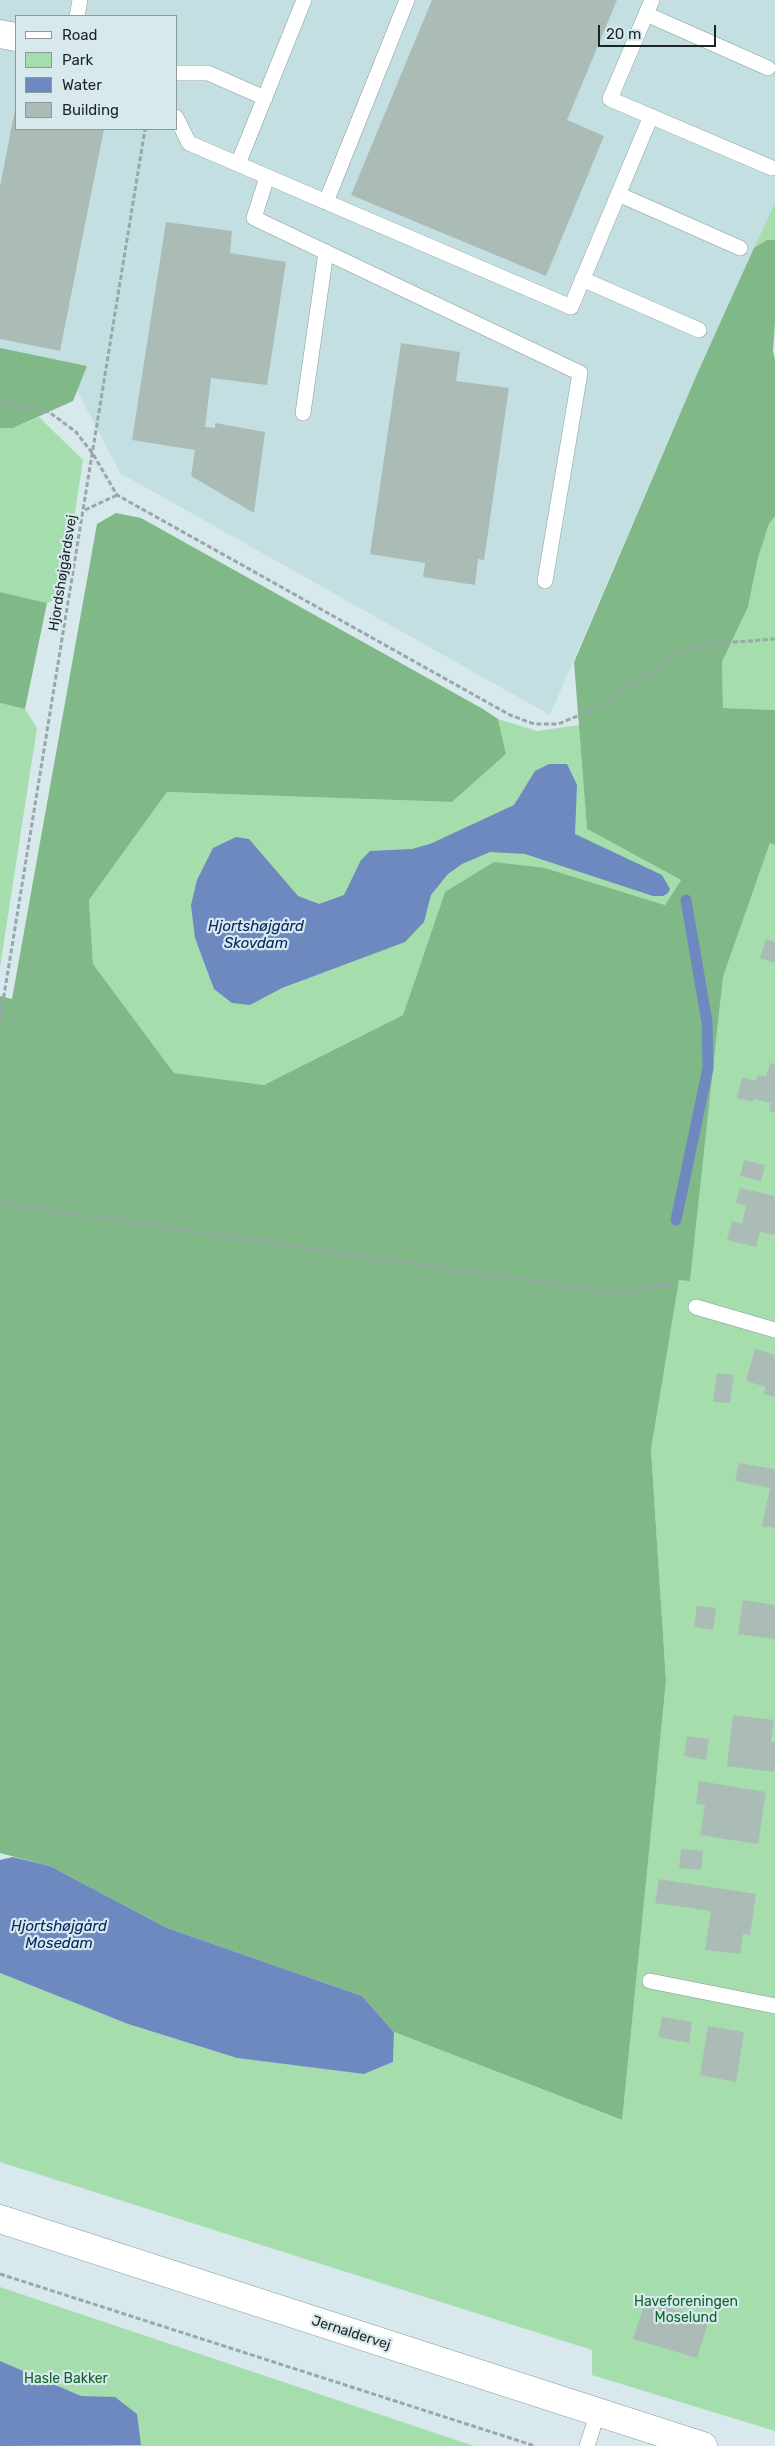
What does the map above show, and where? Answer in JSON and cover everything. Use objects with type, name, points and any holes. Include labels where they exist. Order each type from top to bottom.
[{"type":"street","points":[[0,34],[15,37]]},
{"type":"street","name":"Jernaldervej","points":[[0,2219],[703,2446]]},
{"type":"lane","points":[[77,15],[80,0]]},
{"type":"lane","points":[[238,164],[304,0]]},
{"type":"lane","points":[[326,202],[406,0]]},
{"type":"lane","points":[[768,68],[649,7],[610,99],[772,168]]},
{"type":"lane","points":[[178,73],[208,73],[265,98]]},
{"type":"lane","points":[[178,121],[189,143],[570,307],[651,116]]},
{"type":"lane","points":[[267,177],[254,218],[580,373],[545,581]]},
{"type":"lane","points":[[618,194],[740,248]]},
{"type":"lane","points":[[303,413],[326,252]]},
{"type":"lane","points":[[582,279],[698,330]]},
{"type":"lane","points":[[696,1307],[775,1330]]},
{"type":"lane","points":[[650,1981],[775,2006]]},
{"type":"lane","points":[[587,2446],[598,2412]]},
{"type":"path","name":"Hjordshøjgårdsvej","points":[[0,1020],[146,130]]},
{"type":"path","points":[[0,401],[49,412],[76,432],[93,454],[117,495],[510,715],[534,724],[558,724],[590,711],[684,651],[722,643],[775,638]]},
{"type":"path","points":[[85,510],[117,495]]},
{"type":"path","points":[[0,1203],[600,1291],[624,1293],[664,1285],[685,1286],[685,1302],[696,1307]]},
{"type":"path","points":[[0,2274],[535,2446]]},
{"type":"shaded area","points":[[0,0],[775,0],[775,203],[697,374],[550,715],[120,473],[73,383],[0,374]]},
{"type":"green space","points":[[775,203],[775,240],[767,240],[754,248]]},
{"type":"green space","points":[[767,240],[775,240],[773,351],[775,360],[775,516],[769,524],[758,558],[748,607],[722,662],[723,708],[775,710],[775,845],[770,843],[723,977],[690,1281],[679,1280],[651,1450],[666,1681],[622,2120],[394,2032],[362,1996],[167,1928],[50,1866],[0,1853],[0,996],[12,999],[97,524],[116,513],[141,518],[483,709],[498,719],[506,754],[452,802],[167,792],[89,900],[93,964],[174,1073],[264,1085],[403,1015],[445,892],[494,862],[545,868],[665,905],[681,880],[587,829],[574,662],[697,374],[754,248]]},
{"type":"green space","points":[[0,348],[87,366],[73,401],[13,428],[0,428]]},
{"type":"green space","points":[[39,417],[83,460],[62,596],[47,603],[0,592],[0,428],[13,428]]},
{"type":"green space","points":[[775,516],[775,710],[723,708],[722,662],[748,607],[758,558],[769,524]]},
{"type":"green space","points":[[0,592],[47,603],[25,709],[0,703]]},
{"type":"green space","points":[[0,703],[25,709],[37,728],[0,967]]},
{"type":"green space","points":[[498,719],[537,731],[579,725],[587,829],[681,880],[665,905],[545,868],[445,892],[403,1015],[264,1085],[174,1073],[93,964],[89,900],[167,792],[452,802],[506,754]]},
{"type":"green space","name":"Haveforeningen Moselund","points":[[770,843],[775,845],[775,2431],[592,2375],[592,2350],[0,2162],[0,1973],[128,2024],[237,2058],[364,2074],[393,2062],[394,2032],[621,2120],[666,1681],[651,1451],[679,1279],[690,1280],[723,977]]},
{"type":"green space","name":"Hasle Bakker","points":[[0,2287],[474,2446],[0,2446]]},
{"type":"water","name":"Hjortshøjgård Skovdam","points":[[549,764],[567,764],[577,785],[575,834],[662,875],[670,889],[668,893],[663,896],[653,896],[525,854],[490,852],[462,864],[448,874],[431,895],[424,922],[405,942],[282,988],[250,1005],[232,1003],[214,989],[195,938],[191,905],[197,880],[213,848],[236,837],[249,839],[298,896],[319,904],[344,895],[361,860],[370,851],[412,849],[430,844],[514,805],[535,771]]},
{"type":"water","name":"Hjortshøjgård Mosedam","points":[[13,1857],[50,1866],[167,1928],[362,1996],[394,2032],[393,2062],[364,2074],[237,2058],[128,2024],[0,1973],[0,1860]]},
{"type":"water","points":[[0,2361],[81,2396],[115,2397],[137,2414],[141,2445],[0,2446]]},
{"type":"building","points":[[432,0],[617,0],[567,120],[604,136],[546,276],[351,195]]},
{"type":"building","points":[[15,109],[15,130],[104,130],[60,351],[0,339],[0,187]]},
{"type":"building","points":[[166,222],[232,231],[230,253],[286,262],[267,385],[211,378],[205,427],[215,428],[215,423],[265,432],[254,513],[191,476],[195,450],[132,440]]},
{"type":"building","points":[[401,343],[460,352],[456,381],[509,388],[484,560],[478,559],[475,585],[423,577],[425,563],[370,554]]},
{"type":"building","points":[[766,939],[775,942],[775,963],[760,958]]},
{"type":"building","points":[[770,1063],[775,1064],[775,1113],[769,1111],[771,1103],[754,1099],[753,1102],[737,1098],[742,1077],[756,1081],[758,1075],[766,1077]]},
{"type":"building","points":[[744,1160],[765,1165],[761,1181],[740,1176]]},
{"type":"building","points":[[740,1188],[775,1196],[775,1235],[760,1232],[756,1247],[727,1240],[732,1221],[742,1224],[746,1205],[736,1203]]},
{"type":"building","points":[[755,1349],[775,1355],[775,1397],[763,1394],[766,1387],[746,1381]]},
{"type":"building","points":[[717,1373],[734,1375],[730,1403],[713,1402]]},
{"type":"building","points":[[739,1463],[775,1469],[775,1528],[762,1526],[770,1488],[735,1481]]},
{"type":"building","points":[[743,1600],[775,1605],[775,1639],[738,1634]]},
{"type":"building","points":[[697,1606],[716,1608],[713,1630],[694,1627]]},
{"type":"building","points":[[733,1715],[774,1720],[771,1742],[775,1742],[775,1772],[727,1766]]},
{"type":"building","points":[[687,1736],[709,1739],[706,1760],[684,1756]]},
{"type":"building","points":[[699,1781],[766,1792],[758,1844],[700,1835],[705,1805],[696,1804]]},
{"type":"building","points":[[681,1849],[703,1851],[701,1870],[679,1868]]},
{"type":"building","points":[[659,1879],[756,1894],[750,1935],[743,1934],[740,1954],[705,1950],[711,1911],[655,1903]]},
{"type":"building","points":[[662,2017],[692,2022],[689,2043],[658,2037]]},
{"type":"building","points":[[708,2026],[744,2032],[736,2082],[700,2075]]},
{"type":"building","points":[[644,2305],[659,2309],[661,2305],[709,2320],[697,2358],[633,2339]]},
{"type":"waterway","points":[[676,1220],[708,1068],[707,1022],[686,900]]}]
